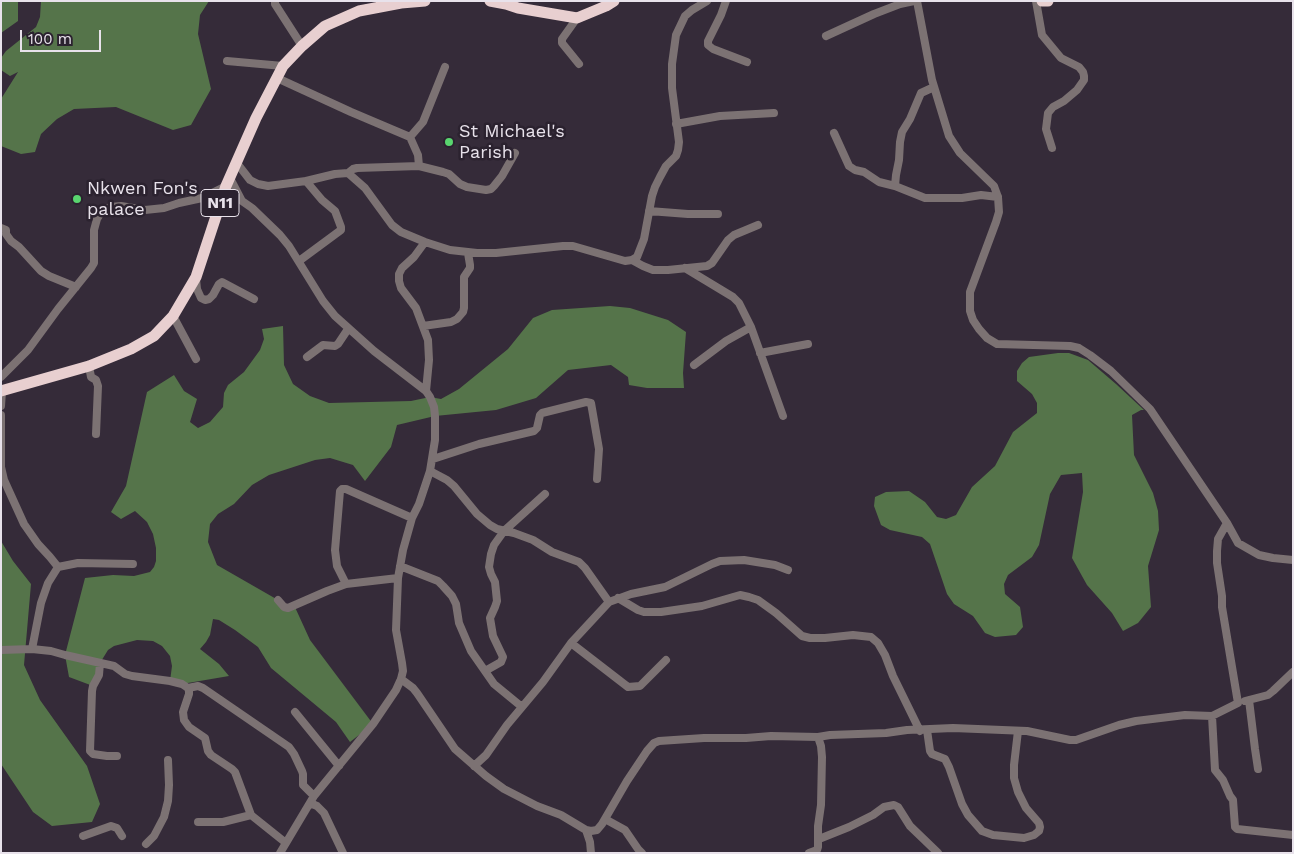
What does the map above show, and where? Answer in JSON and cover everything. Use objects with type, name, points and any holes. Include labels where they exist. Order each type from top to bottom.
[{"type":"highway","name":"N11","points":[[2,391],[90,366],[132,349],[154,336],[173,316],[196,277],[236,162],[283,66],[302,46],[326,26],[359,11],[398,2],[425,1]]},
{"type":"highway","points":[[490,1],[576,18],[614,1]]},
{"type":"highway","points":[[1042,1],[1048,1]]},
{"type":"street","points":[[275,1],[302,46]]},
{"type":"street","points":[[348,173],[366,188],[392,225],[401,232],[450,250],[468,253],[496,253],[573,246],[625,261],[632,260],[637,256],[644,239],[652,196],[660,176],[666,166],[676,156],[678,150],[679,142],[672,96],[672,64],[676,34],[685,16],[708,1]]},
{"type":"street","points":[[726,1],[722,15],[708,41],[708,45],[713,49],[747,62]]},
{"type":"street","points":[[826,36],[874,14],[900,4],[916,1],[934,87],[949,136],[956,148],[994,186],[998,197],[999,212],[970,292],[970,311],[979,329],[987,338],[997,344],[1079,348],[1110,371],[1150,409],[1227,523],[1238,543],[1259,555],[1293,560]]},
{"type":"street","points":[[1036,1],[1042,35],[1061,58],[1079,67],[1084,76],[1084,80],[1076,90],[1048,113],[1046,129],[1052,148]]},
{"type":"street","points":[[576,18],[562,39],[562,43],[579,64]]},
{"type":"street","points":[[227,61],[283,66]]},
{"type":"street","points":[[410,136],[423,122],[446,68]]},
{"type":"street","points":[[276,78],[410,136],[418,155],[419,166]]},
{"type":"street","points":[[896,186],[902,132],[921,93],[934,87]]},
{"type":"street","points":[[676,124],[720,116],[774,113]]},
{"type":"street","points":[[834,134],[849,166],[864,172],[879,182],[896,186],[925,198],[962,198],[981,195],[998,197]]},
{"type":"street","points":[[236,162],[250,180],[268,186],[348,173],[357,168],[419,166],[448,174],[466,187],[486,190],[491,189],[502,176],[515,153]]},
{"type":"street","points":[[299,261],[341,230],[335,211],[322,200],[306,181]]},
{"type":"street","points":[[1,377],[28,350],[91,268],[94,263],[94,230],[97,219],[102,211],[110,207],[121,206],[145,210],[164,208],[202,198],[228,182],[242,202],[252,208],[280,235],[299,261],[328,308],[378,354],[426,391],[434,406],[435,440],[430,471],[412,518],[398,578],[396,630],[403,671],[401,680],[373,724],[312,800],[280,853]]},
{"type":"street","points":[[649,211],[718,214]]},
{"type":"street","points":[[632,260],[653,270],[707,266],[712,263],[728,240],[734,235],[758,225]]},
{"type":"street","points":[[3,233],[20,246],[41,271],[76,287]]},
{"type":"street","points":[[425,242],[402,268],[399,274],[399,281],[401,288],[416,308],[428,340],[426,391]]},
{"type":"street","points":[[423,326],[451,322],[457,319],[462,312],[464,308],[464,277],[470,268],[468,253]]},
{"type":"street","points":[[684,268],[739,303],[751,327],[783,416]]},
{"type":"street","points":[[196,277],[197,289],[201,298],[205,300],[209,299],[222,282],[254,299]]},
{"type":"street","points":[[173,316],[196,359]]},
{"type":"street","points":[[694,365],[726,341],[751,327]]},
{"type":"street","points":[[307,357],[323,345],[335,346],[338,344],[348,328]]},
{"type":"street","points":[[760,353],[808,344]]},
{"type":"street","points":[[90,366],[91,377],[96,380],[98,386],[96,434]]},
{"type":"street","points":[[1,406],[2,391]]},
{"type":"street","points":[[432,459],[479,444],[534,431],[537,428],[542,413],[586,402],[590,404],[599,449],[597,479]]},
{"type":"street","points":[[1,415],[1,467],[4,480],[24,524],[58,567]]},
{"type":"street","points":[[430,471],[454,486],[477,514],[497,529],[533,540],[552,552],[579,562],[609,602]]},
{"type":"street","points":[[346,584],[335,558],[336,530],[340,491],[342,489],[346,489],[412,518]]},
{"type":"street","points":[[485,671],[503,659],[493,636],[490,618],[495,607],[496,594],[495,582],[489,567],[494,545],[504,531],[545,494]]},
{"type":"street","points":[[1227,523],[1218,539],[1217,563],[1222,607],[1238,703]]},
{"type":"street","points":[[474,766],[486,755],[571,642],[609,602],[631,594],[665,587],[720,562],[744,560],[775,565],[788,570]]},
{"type":"street","points":[[32,649],[41,603],[48,583],[58,567],[78,563],[133,564]]},
{"type":"street","points":[[400,566],[438,582],[452,596],[471,651],[494,684],[522,707]]},
{"type":"street","points":[[278,600],[284,607],[288,608],[346,584],[398,578]]},
{"type":"street","points":[[618,598],[644,612],[661,612],[702,606],[740,596],[749,597],[758,600],[802,636],[825,638],[853,635],[872,638],[878,643],[885,655],[893,676],[923,730],[930,751],[932,754],[945,759],[950,767],[959,797],[968,815],[982,831],[993,835],[1024,838],[1034,835],[1039,831],[1040,827],[1039,823],[1026,808],[1014,778],[1018,731]]},
{"type":"street","points":[[571,642],[628,687],[640,686],[666,660]]},
{"type":"street","points":[[1,650],[32,649],[51,651],[114,666],[125,674],[132,676],[170,681],[182,684],[188,688],[198,686],[203,688],[289,747],[302,770],[303,785],[312,800],[324,813],[343,853]]},
{"type":"street","points":[[100,663],[99,675],[92,691],[90,751],[93,754],[117,756]]},
{"type":"street","points":[[401,680],[413,688],[455,749],[486,776],[504,789],[537,806],[562,815],[586,830],[591,831],[596,830],[602,824],[626,781],[647,752],[659,741],[771,736],[818,737],[953,728],[1028,731],[1076,740],[1136,721],[1185,715],[1212,716],[1238,703],[1268,695],[1293,672]]},
{"type":"street","points":[[188,688],[189,694],[183,712],[184,720],[189,727],[205,738],[208,751],[235,772],[251,815],[286,843]]},
{"type":"street","points":[[1249,700],[1258,769]]},
{"type":"street","points":[[295,712],[339,766]]},
{"type":"street","points":[[1212,716],[1215,770],[1223,780],[1233,800],[1235,827],[1237,829],[1293,835]]},
{"type":"street","points":[[810,853],[818,847],[819,839],[822,756],[818,737]]},
{"type":"street","points":[[146,844],[154,836],[164,817],[168,801],[168,760]]},
{"type":"street","points":[[819,839],[894,805],[898,807],[910,826],[938,853]]},
{"type":"street","points":[[198,822],[224,822],[251,815]]},
{"type":"street","points":[[605,819],[625,830],[642,853]]},
{"type":"street","points":[[83,836],[111,826],[117,828],[122,836]]},
{"type":"street","points":[[586,830],[591,853]]},
{"type":"green space","points":[[1,1],[18,1],[18,21],[1,33]]},
{"type":"green space","points":[[41,1],[209,1],[200,15],[198,34],[211,89],[191,125],[173,130],[116,107],[74,109],[57,119],[41,134],[35,152],[21,154],[1,146],[1,99],[18,72],[10,76],[1,70],[1,58],[6,51],[36,27],[40,17]]},
{"type":"green space","points":[[610,306],[630,308],[668,320],[686,332],[683,373],[684,388],[647,388],[629,385],[628,377],[611,365],[568,370],[536,398],[496,410],[435,416],[397,425],[391,447],[365,481],[353,465],[330,458],[315,460],[269,475],[252,485],[234,504],[218,514],[210,524],[208,542],[217,565],[278,600],[284,607],[294,605],[310,640],[373,724],[350,742],[336,722],[271,668],[258,647],[219,620],[213,619],[210,635],[200,649],[219,664],[229,676],[182,684],[170,681],[172,666],[170,656],[162,646],[153,641],[137,640],[114,646],[108,650],[100,663],[93,686],[69,677],[65,655],[85,578],[113,575],[134,576],[150,572],[156,561],[153,534],[147,522],[135,511],[121,519],[111,512],[126,486],[147,392],[174,375],[184,391],[197,399],[190,422],[198,428],[210,422],[223,407],[224,393],[228,385],[244,372],[260,350],[264,339],[262,329],[283,326],[284,365],[293,384],[310,396],[329,403],[411,401],[430,397],[441,399],[459,389],[508,349],[533,318],[552,310]]},
{"type":"green space","points":[[1069,353],[1088,360],[1144,410],[1132,415],[1134,455],[1153,493],[1158,511],[1159,530],[1148,566],[1151,607],[1138,623],[1123,631],[1112,613],[1087,585],[1072,558],[1083,492],[1082,473],[1061,475],[1050,494],[1039,545],[1032,557],[1008,575],[1004,584],[1005,594],[1020,607],[1023,627],[1016,635],[995,637],[985,633],[973,616],[954,604],[947,594],[930,544],[922,537],[890,530],[881,525],[874,506],[875,497],[886,492],[909,491],[925,502],[937,517],[946,519],[956,515],[972,487],[995,466],[1013,432],[1037,413],[1037,403],[1032,394],[1017,381],[1017,371],[1022,363],[1029,357]]},
{"type":"green space","points":[[1,541],[13,561],[31,584],[24,665],[40,700],[87,766],[100,804],[92,822],[52,826],[33,812],[1,764]]},
{"type":"place","name":"St Michael's Parish","points":[[449,142]]},
{"type":"place","name":"Nkwen Fon's palace","points":[[77,199]]}]
